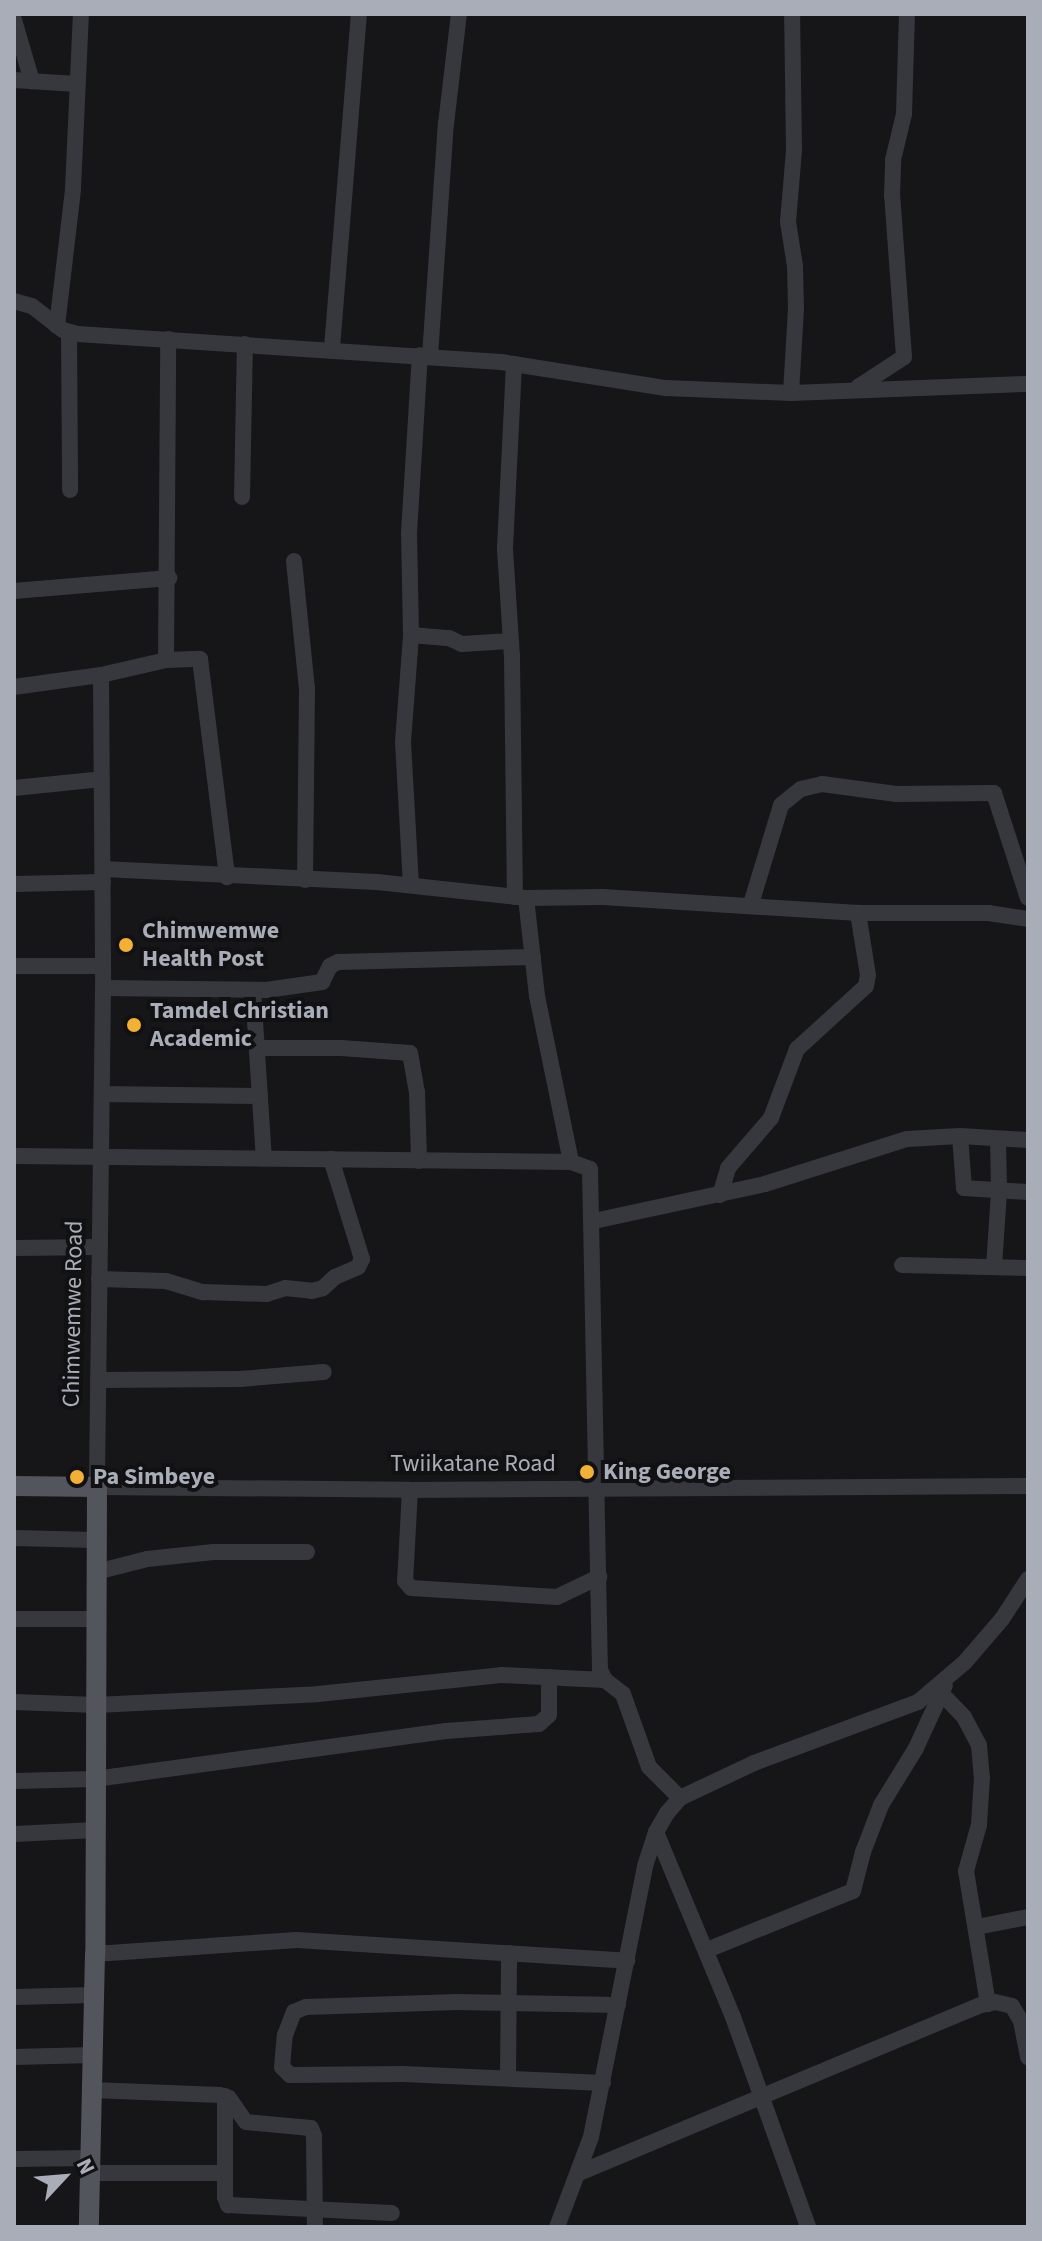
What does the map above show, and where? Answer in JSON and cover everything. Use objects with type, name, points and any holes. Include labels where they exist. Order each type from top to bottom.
[{"type":"main road","name":"Twiikatane Road","points":[[14,1486],[97,1487]]},
{"type":"main road","name":"Chimwemwe Road","points":[[89,2227],[95,1954],[97,1487]]},
{"type":"street","points":[[70,490],[63,329],[81,14]]},
{"type":"street","points":[[332,348],[359,14]]},
{"type":"street","points":[[411,885],[402,753],[411,635],[409,533],[459,14]]},
{"type":"street","points":[[791,393],[796,309],[795,266],[788,222],[794,150],[792,14]]},
{"type":"street","points":[[853,390],[904,357],[892,195],[893,160],[904,114],[907,14]]},
{"type":"street","points":[[14,20],[32,81]]},
{"type":"street","points":[[14,80],[77,84]]},
{"type":"street","points":[[14,301],[32,306],[63,329],[514,364],[641,385],[791,393],[1028,384]]},
{"type":"street","points":[[166,660],[169,578],[168,339]]},
{"type":"street","points":[[242,497],[245,344]]},
{"type":"street","points":[[514,364],[505,549],[520,898],[571,1162]]},
{"type":"street","points":[[294,561],[307,688],[305,880]]},
{"type":"street","points":[[14,591],[169,578]]},
{"type":"street","points":[[411,635],[449,638],[462,644],[511,641]]},
{"type":"street","points":[[14,687],[195,657],[202,664],[227,877]]},
{"type":"street","name":"Chimwemwe Road","points":[[97,1487],[103,988],[101,675]]},
{"type":"street","points":[[14,788],[102,779]]},
{"type":"street","points":[[751,904],[781,805],[801,789],[822,784],[896,794],[994,793],[1028,898]]},
{"type":"street","points":[[14,884],[103,876],[227,877],[411,885],[520,898],[603,897],[858,913],[988,913],[1028,919]]},
{"type":"street","points":[[720,1195],[728,1168],[771,1118],[797,1049],[866,986],[868,975],[858,913]]},
{"type":"street","points":[[103,988],[253,990],[322,982],[330,966],[338,962],[533,957]]},
{"type":"street","points":[[14,966],[103,966]]},
{"type":"street","points":[[253,990],[264,1159]]},
{"type":"street","points":[[257,1048],[341,1048],[410,1053],[417,1092],[419,1161]]},
{"type":"street","points":[[102,1094],[260,1096]]},
{"type":"street","points":[[960,1136],[964,1188],[1028,1192]]},
{"type":"street","points":[[594,1221],[720,1195],[890,1142],[960,1136],[1028,1140]]},
{"type":"street","points":[[994,1267],[999,1191],[998,1139]]},
{"type":"street","points":[[14,1156],[571,1162],[591,1169],[600,1670],[605,1680],[623,1694],[649,1767],[680,1798]]},
{"type":"street","points":[[99,1279],[166,1281],[203,1292],[267,1294],[285,1288],[312,1291],[323,1288],[335,1277],[358,1267],[362,1259],[331,1159]]},
{"type":"street","points":[[14,1248],[100,1247]]},
{"type":"street","points":[[902,1265],[1028,1268]]},
{"type":"street","points":[[98,1380],[240,1379],[324,1372]]},
{"type":"street","name":"Twiikatane Road","points":[[97,1487],[598,1490],[1028,1486]]},
{"type":"street","points":[[410,1490],[405,1581],[411,1588],[557,1597],[599,1577]]},
{"type":"street","points":[[14,1538],[96,1540]]},
{"type":"street","points":[[96,1572],[147,1559],[214,1552],[307,1552]]},
{"type":"street","points":[[707,1950],[853,1891],[863,1852],[881,1805],[916,1748],[944,1686],[1002,1619],[1028,1579]]},
{"type":"street","points":[[14,1619],[96,1619]]},
{"type":"street","points":[[14,1702],[96,1705],[318,1694],[476,1676],[605,1680]]},
{"type":"street","points":[[14,1781],[95,1779],[446,1731],[539,1724],[549,1715],[549,1677]]},
{"type":"street","points":[[557,2227],[579,2173],[603,2083],[645,1866],[656,1832],[680,1798],[791,1747],[918,1702],[944,1686]]},
{"type":"street","points":[[944,1686],[979,1745],[982,1777],[979,1825],[966,1871],[988,2004]]},
{"type":"street","points":[[14,1834],[95,1830]]},
{"type":"street","points":[[656,1832],[707,1950],[808,2227]]},
{"type":"street","points":[[977,1927],[1028,1917]]},
{"type":"street","points":[[95,1954],[297,1940],[627,1961]]},
{"type":"street","points":[[508,2076],[509,1953]]},
{"type":"street","points":[[14,1997],[94,1995]]},
{"type":"street","points":[[603,2083],[508,2076],[296,2075],[286,2074],[282,2067],[287,2026],[299,2008],[457,2002],[618,2005]]},
{"type":"street","points":[[579,2173],[762,2099],[964,2011],[988,2004],[1012,2006],[1021,2021],[1028,2057]]},
{"type":"street","points":[[14,2057],[93,2055]]},
{"type":"street","points":[[92,2090],[225,2096],[246,2122],[307,2127],[313,2131],[315,2227]]},
{"type":"street","points":[[225,2096],[228,2205],[392,2213]]},
{"type":"street","points":[[14,2159],[225,2173]]},
{"type":"place","name":"Chimwemwe Health Post","points":[[126,945]]},
{"type":"place","name":"Tamdel Christian Academic","points":[[134,1025]]},
{"type":"place","name":"King George","points":[[587,1472]]},
{"type":"place","name":"Pa Simbeye","points":[[77,1477]]}]
